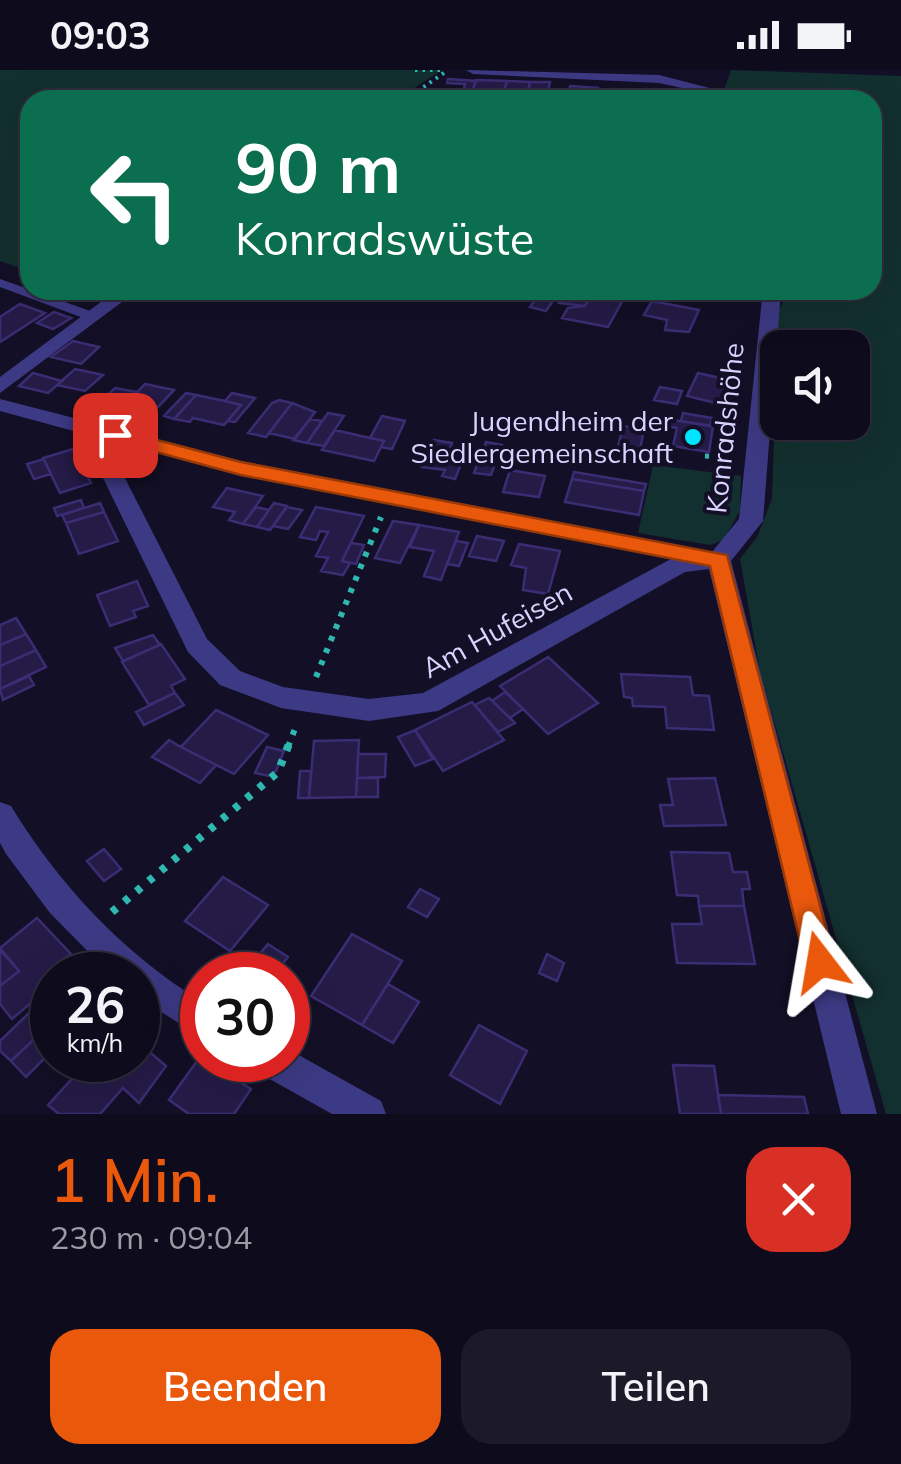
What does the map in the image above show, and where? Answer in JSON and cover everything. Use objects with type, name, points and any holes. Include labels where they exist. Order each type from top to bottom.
[{"type":"street","points":[[472,70],[658,79],[715,90]]},
{"type":"street","points":[[0,387],[114,300]]},
{"type":"street","name":"Konradshöhe","points":[[720,560],[751,521],[770,300]]},
{"type":"street","points":[[0,404],[88,426],[142,445],[389,498],[720,560],[859,1114]]},
{"type":"street","name":"Am Hufeisen","points":[[88,426],[197,645],[230,678],[281,697],[369,710],[428,703],[666,570],[690,561],[720,560]]},
{"type":"street","points":[[0,815],[21,854],[90,931],[180,1008]]},
{"type":"street","points":[[310,1081],[368,1114]]},
{"type":"lane","points":[[47,300],[91,316]]},
{"type":"path","points":[[415,70],[445,70]]},
{"type":"path","points":[[418,90],[445,70]]},
{"type":"path","points":[[90,931],[278,772],[389,498]]},
{"type":"green space","points":[[0,70],[442,70],[411,90],[20,90],[20,267],[0,261]]},
{"type":"green space","points":[[731,70],[901,76],[901,1114],[886,1114],[760,672],[740,559],[757,537],[772,499],[774,440],[870,440],[870,330],[777,330],[778,310],[785,300],[882,300],[882,90],[724,90]]},
{"type":"green space","points":[[653,465],[741,476],[740,510],[724,540],[710,545],[638,533]]},
{"type":"building","points":[[448,79],[476,81],[473,89],[488,90],[464,90],[465,84],[447,83]]},
{"type":"building","points":[[476,80],[507,81],[504,90],[473,89]]},
{"type":"building","points":[[507,81],[530,82],[528,90],[504,90]]},
{"type":"building","points":[[530,82],[550,82],[549,90],[528,90]]},
{"type":"building","points":[[570,86],[598,88],[598,90],[569,90]]},
{"type":"building","points":[[535,300],[553,300],[546,311],[530,307]]},
{"type":"building","points":[[561,300],[588,300],[585,306],[559,303]]},
{"type":"building","points":[[588,300],[623,300],[608,327],[562,318],[568,308],[585,306]]},
{"type":"building","points":[[652,301],[699,310],[689,332],[665,330],[667,320],[644,315]]},
{"type":"building","points":[[20,304],[45,313],[0,342],[0,317]]},
{"type":"building","points":[[54,312],[71,318],[53,329],[37,323]]},
{"type":"building","points":[[73,341],[99,347],[81,364],[51,357]]},
{"type":"building","points":[[75,369],[103,375],[85,391],[57,385]]},
{"type":"building","points":[[33,373],[62,381],[48,393],[19,386]]},
{"type":"building","points":[[698,373],[742,383],[728,406],[687,396]]},
{"type":"building","points":[[145,384],[174,390],[158,407],[129,400]]},
{"type":"building","points":[[660,387],[682,391],[677,404],[654,400]]},
{"type":"building","points":[[115,388],[137,392],[124,405],[102,400]]},
{"type":"building","points":[[186,393],[196,395],[174,419],[164,416]]},
{"type":"building","points":[[232,393],[255,398],[235,422],[228,421],[241,405],[225,401]]},
{"type":"building","points":[[196,395],[241,405],[224,425],[193,418],[190,422],[174,419]]},
{"type":"building","points":[[272,403],[292,403],[266,437],[248,433]]},
{"type":"building","points":[[292,403],[315,412],[295,439],[269,433]]},
{"type":"building","points":[[328,413],[344,416],[324,446],[307,443]]},
{"type":"building","points":[[683,413],[712,418],[710,426],[681,421]]},
{"type":"building","points":[[382,416],[405,421],[392,449],[381,447],[384,441],[370,438]]},
{"type":"building","points":[[310,419],[322,421],[307,443],[293,440]]},
{"type":"building","name":"Jugendheim der Siedlergemeinschaft","points":[[666,419],[713,426],[709,452],[673,446],[677,428],[665,426]]},
{"type":"building","points":[[623,426],[644,429],[639,455],[617,451]]},
{"type":"building","points":[[335,430],[384,441],[374,461],[322,450]]},
{"type":"building","points":[[434,440],[452,443],[450,449],[466,452],[455,479],[442,476],[445,470],[422,467]]},
{"type":"building","points":[[486,442],[502,445],[491,475],[474,473]]},
{"type":"building","points":[[73,449],[91,483],[60,493],[43,458]]},
{"type":"building","points":[[44,459],[51,474],[34,479],[27,464]]},
{"type":"building","points":[[510,470],[545,476],[539,497],[503,492]]},
{"type":"building","points":[[574,472],[646,484],[644,491],[572,479]]},
{"type":"building","points":[[572,479],[644,491],[639,515],[565,502]]},
{"type":"building","points":[[227,488],[263,496],[243,524],[229,520],[235,512],[213,507]]},
{"type":"building","points":[[81,500],[84,508],[57,516],[54,508]]},
{"type":"building","points":[[100,503],[104,512],[66,523],[62,515]]},
{"type":"building","points":[[274,503],[287,506],[270,530],[257,527]]},
{"type":"building","points":[[256,507],[269,510],[257,527],[243,524]]},
{"type":"building","points":[[287,507],[302,510],[288,529],[273,526]]},
{"type":"building","points":[[316,507],[364,516],[342,561],[350,563],[343,575],[321,571],[328,558],[316,556],[328,532],[320,531],[316,540],[300,537]]},
{"type":"building","points":[[104,512],[118,541],[79,554],[66,523]]},
{"type":"building","points":[[393,521],[419,525],[400,563],[375,558]]},
{"type":"building","points":[[419,525],[459,532],[441,580],[424,576],[434,551],[410,547]]},
{"type":"building","points":[[477,536],[504,541],[496,561],[469,556]]},
{"type":"building","points":[[456,541],[468,543],[459,566],[447,564]]},
{"type":"building","points":[[351,543],[364,545],[356,564],[342,561]]},
{"type":"building","points":[[519,544],[560,551],[548,594],[523,590],[526,568],[511,565]]},
{"type":"building","points":[[137,581],[148,606],[133,611],[136,617],[110,626],[97,595]]},
{"type":"building","points":[[16,618],[26,634],[0,645],[0,625]]},
{"type":"building","points":[[26,634],[36,650],[0,666],[0,645]]},
{"type":"building","points":[[153,635],[160,645],[123,661],[115,648]]},
{"type":"building","points":[[161,644],[185,679],[171,686],[175,693],[149,705],[122,662]]},
{"type":"building","points":[[36,650],[46,667],[0,689],[0,666]]},
{"type":"building","points":[[548,657],[598,703],[548,734],[500,686]]},
{"type":"building","points":[[621,674],[690,677],[693,695],[709,696],[714,730],[667,728],[665,707],[633,706],[632,698],[624,697]]},
{"type":"building","points":[[29,676],[34,685],[3,700],[0,689]]},
{"type":"building","points":[[505,692],[523,709],[510,718],[492,701]]},
{"type":"building","points":[[175,693],[184,705],[144,725],[136,712]]},
{"type":"building","points":[[489,698],[515,723],[498,732],[475,705]]},
{"type":"building","points":[[472,702],[504,740],[443,771],[415,730]]},
{"type":"building","points":[[216,710],[268,735],[234,774],[181,747]]},
{"type":"building","points":[[415,730],[433,759],[415,766],[398,737]]},
{"type":"building","points":[[169,740],[216,765],[200,783],[152,757]]},
{"type":"building","points":[[359,740],[356,797],[309,798],[314,741]]},
{"type":"building","points":[[267,747],[284,751],[276,771],[269,776],[255,773]]},
{"type":"building","points":[[358,754],[386,754],[385,777],[357,778]]},
{"type":"building","points":[[300,771],[311,771],[309,798],[298,798]]},
{"type":"building","points":[[357,778],[378,778],[378,797],[356,797]]},
{"type":"building","points":[[715,778],[726,825],[664,826],[660,805],[673,805],[668,779]]},
{"type":"building","points":[[104,849],[121,869],[104,881],[87,861]]},
{"type":"building","points":[[671,852],[729,853],[733,872],[747,872],[750,889],[742,889],[744,906],[699,906],[698,896],[677,895]]},
{"type":"building","points":[[223,877],[268,905],[230,951],[185,921]]},
{"type":"building","points":[[420,889],[439,899],[427,917],[408,907]]},
{"type":"building","points":[[699,906],[744,906],[755,964],[677,963],[672,924],[702,924]]},
{"type":"building","points":[[37,918],[69,952],[30,952],[30,1004],[12,1019],[0,1004],[0,986],[19,971],[0,948]]},
{"type":"building","points":[[352,934],[402,961],[362,1025],[311,996]]},
{"type":"building","points":[[268,944],[280,952],[261,952]]},
{"type":"building","points":[[0,950],[19,971],[0,986]]},
{"type":"building","points":[[547,954],[564,963],[557,981],[539,973]]},
{"type":"building","points":[[388,984],[419,1002],[393,1043],[362,1025]]},
{"type":"building","points":[[30,1012],[30,1043],[11,1061],[0,1051],[0,1041]]},
{"type":"building","points":[[479,1025],[527,1051],[500,1104],[450,1075]]},
{"type":"building","points":[[30,1043],[30,1073],[26,1077],[11,1061]]},
{"type":"building","points":[[673,1065],[714,1066],[721,1114],[680,1114]]},
{"type":"building","points":[[69,1082],[154,1082],[139,1103],[123,1088],[100,1114],[59,1114],[48,1105]]},
{"type":"building","points":[[182,1082],[240,1082],[251,1089],[234,1114],[189,1114],[169,1100]]},
{"type":"building","points":[[718,1095],[804,1097],[808,1114],[721,1114]]},
{"type":"place","name":"Jugendheim der Siedlergemeinschaft","points":[[693,437]]},
{"type":"route","points":[[115,435],[241,468],[720,560],[820,962]]}]
